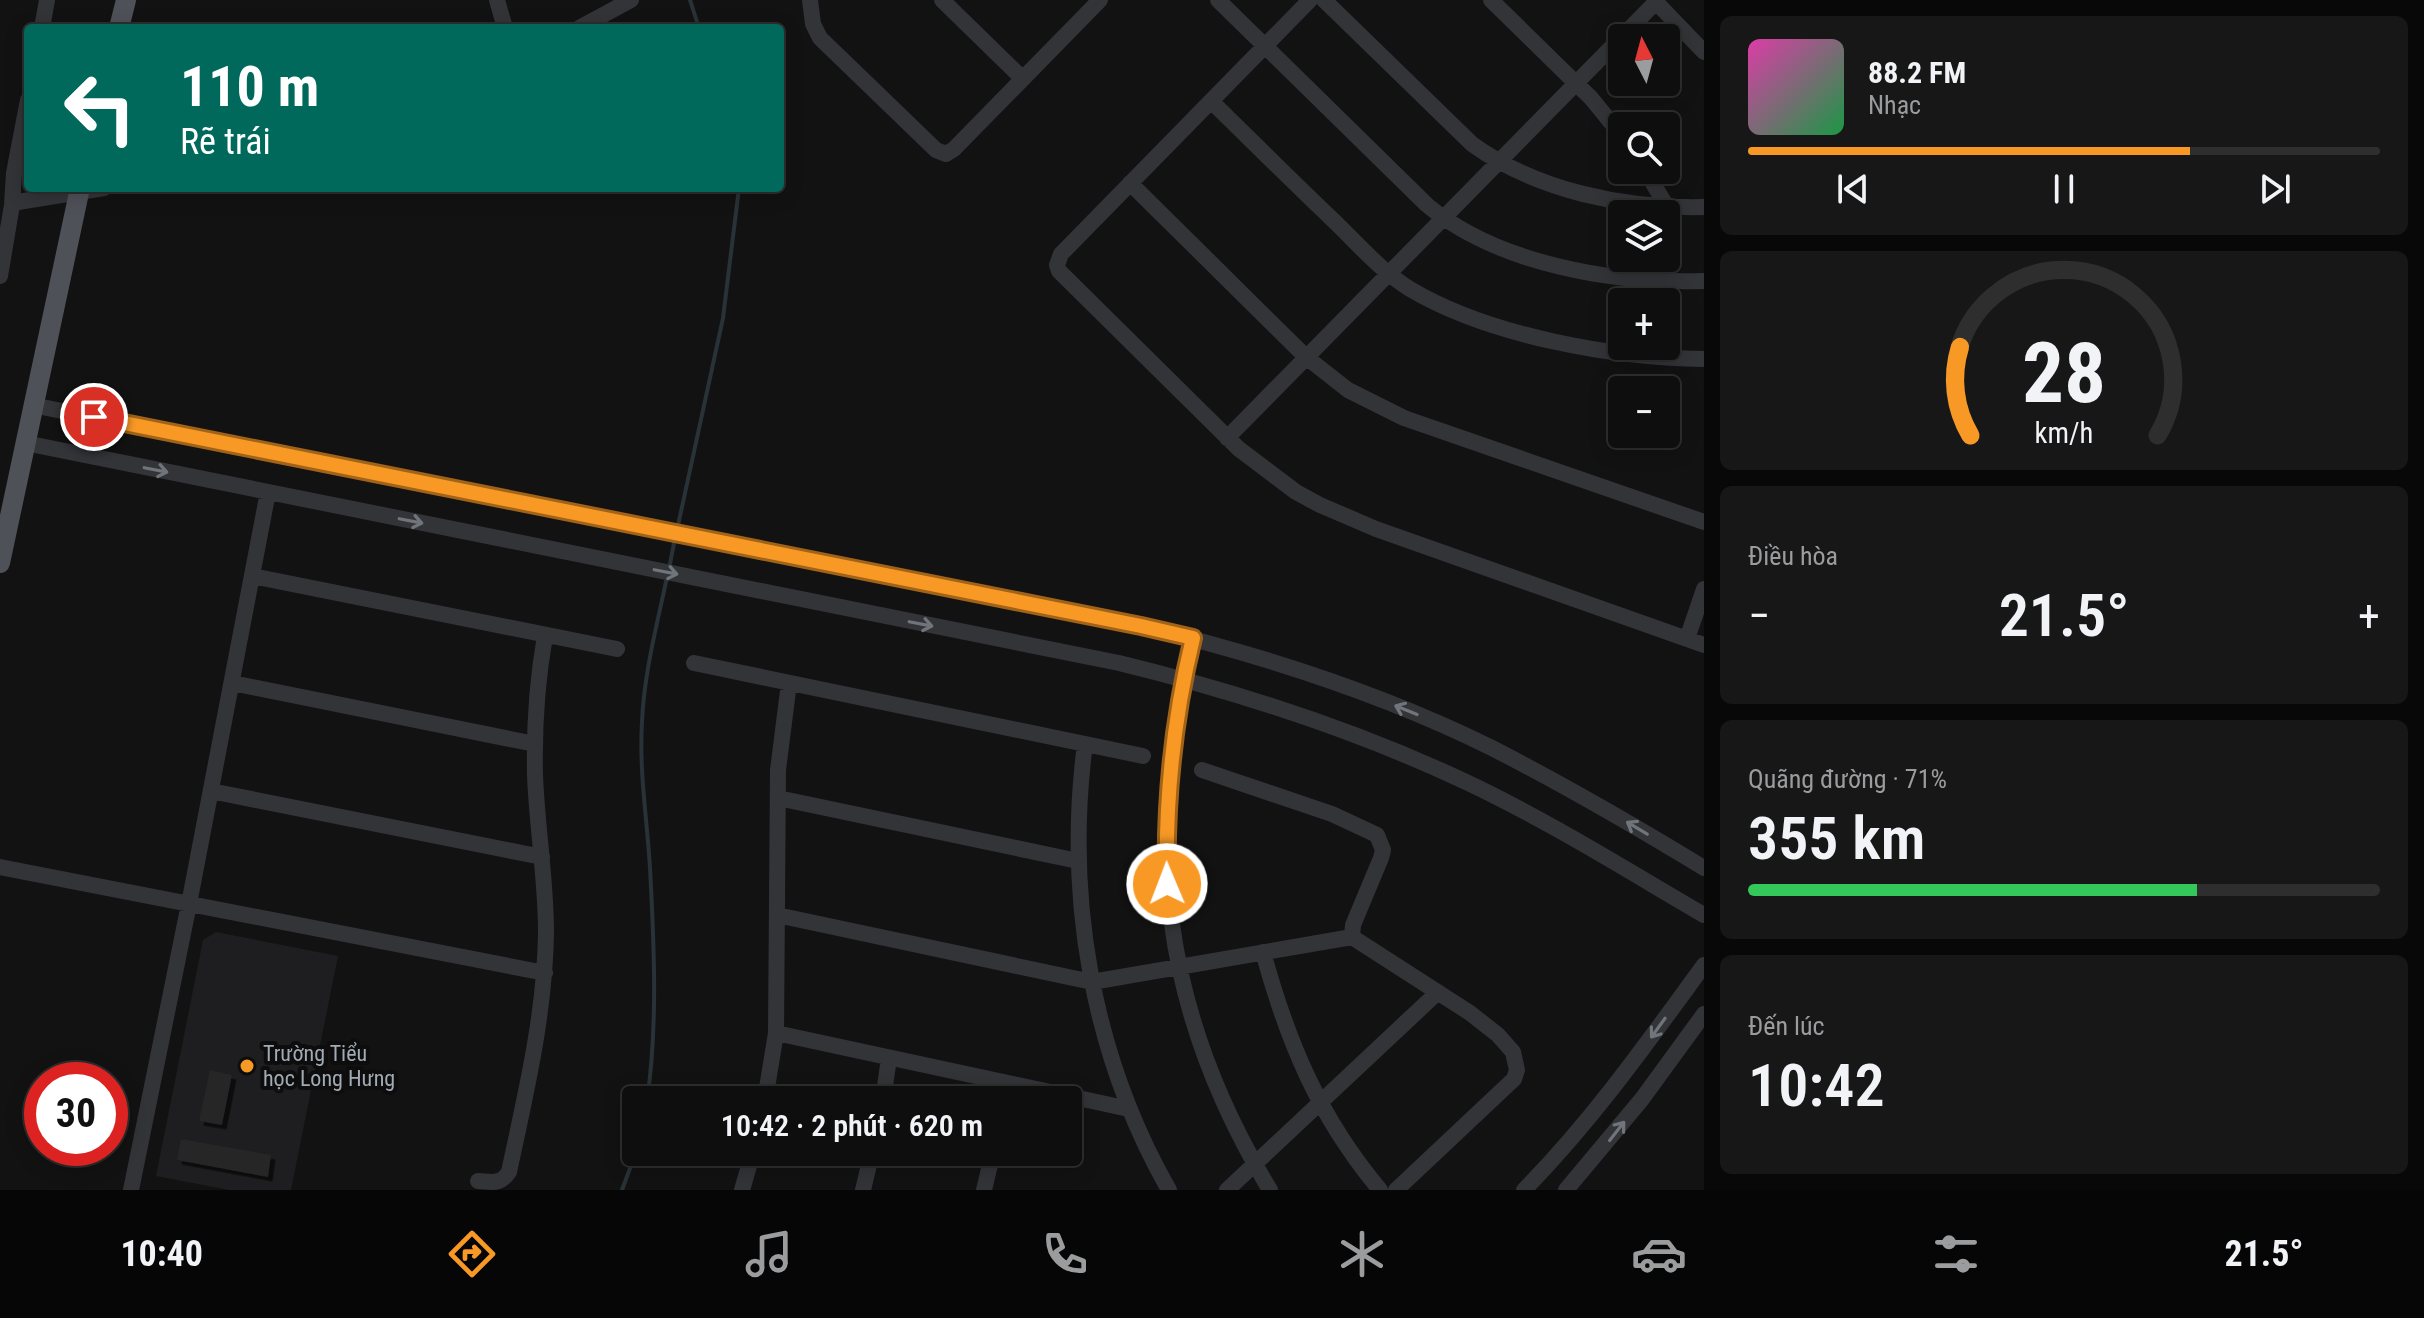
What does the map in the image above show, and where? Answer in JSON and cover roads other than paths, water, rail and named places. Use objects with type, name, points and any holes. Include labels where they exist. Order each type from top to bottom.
[{"type":"main road","points":[[120,24],[126,0]]},
{"type":"main road","points":[[0,563],[80,192]]},
{"type":"street","points":[[43,24],[47,0]]},
{"type":"street","points":[[497,0],[504,24]]},
{"type":"street","points":[[586,24],[631,0]]},
{"type":"street","points":[[810,0],[813,24],[820,38],[940,153],[954,149],[1100,0]]},
{"type":"street","points":[[942,0],[1023,79]]},
{"type":"street","points":[[1218,0],[1443,218],[1466,232],[1495,245],[1585,271],[1645,280],[1704,281]]},
{"type":"street","points":[[1310,0],[1061,254],[1057,265],[1059,271],[1227,438],[1277,480],[1320,505],[1345,517],[1704,645]]},
{"type":"street","points":[[1324,0],[1472,144],[1499,161],[1543,181],[1617,200]]},
{"type":"street","points":[[1491,0],[1591,98],[1608,119]]},
{"type":"street","points":[[1227,438],[1655,1],[1704,52]]},
{"type":"street","points":[[1211,101],[1388,273],[1409,288],[1457,311],[1534,336],[1620,353],[1704,359]]},
{"type":"street","points":[[0,276],[24,121]]},
{"type":"street","points":[[1130,183],[1306,357],[1348,390],[1404,418],[1704,522]]},
{"type":"street","points":[[12,205],[70,192]]},
{"type":"street","points":[[1680,207],[1704,207]]},
{"type":"street","points":[[32,405],[1193,638],[1287,665],[1414,713],[1490,747],[1704,868]]},
{"type":"street","points":[[25,443],[1119,663],[1183,679],[1349,732],[1465,782],[1561,831],[1704,915]]},
{"type":"street","points":[[131,1190],[268,492]]},
{"type":"street","points":[[252,576],[617,649]]},
{"type":"street","points":[[1687,639],[1704,589]]},
{"type":"street","points":[[478,1181],[503,1180],[509,1172],[540,1020],[546,929],[535,744],[537,693],[545,636]]},
{"type":"street","points":[[1193,638],[1171,750],[1166,841],[1167,884],[1178,967],[1197,1037],[1214,1084],[1234,1128],[1270,1190]]},
{"type":"street","points":[[694,663],[1143,756]]},
{"type":"street","points":[[232,683],[535,744]]},
{"type":"street","points":[[767,1086],[776,1033],[778,798],[782,730],[789,683]]},
{"type":"street","points":[[1085,744],[1078,861],[1092,982],[1110,1055],[1129,1109],[1169,1190]]},
{"type":"street","points":[[1202,770],[1303,803],[1377,835],[1383,850],[1353,925],[1352,937]]},
{"type":"street","points":[[211,791],[542,857]]},
{"type":"street","points":[[778,798],[1078,861]]},
{"type":"street","points":[[0,867],[545,973]]},
{"type":"street","points":[[777,915],[1092,982],[1352,937],[1470,1013],[1508,1044],[1516,1061],[1517,1070],[1508,1087],[1396,1190]]},
{"type":"street","points":[[1263,952],[1279,1008],[1319,1103],[1351,1153],[1380,1190]]},
{"type":"street","points":[[1524,1190],[1605,1098],[1704,965]]},
{"type":"street","points":[[1227,1190],[1438,992]]},
{"type":"street","points":[[1566,1190],[1619,1128],[1704,1014]]},
{"type":"street","points":[[776,1033],[1129,1109]]},
{"type":"street","points":[[885,1086],[889,1058]]},
{"type":"street","points":[[742,1190],[749,1166]]},
{"type":"street","points":[[863,1190],[869,1166]]},
{"type":"street","points":[[984,1190],[990,1166]]},
{"type":"waterway","points":[[690,0],[698,24]]},
{"type":"waterway","points":[[677,530],[723,318],[739,192]]},
{"type":"waterway","points":[[669,569],[675,538]]},
{"type":"waterway","points":[[648,1086],[653,1043],[653,925],[642,722],[648,667],[667,577]]},
{"type":"waterway","points":[[622,1190],[631,1166]]},
{"type":"place","name":"Trường Tiểu học Long Hưng","points":[[247,1066]]}]
